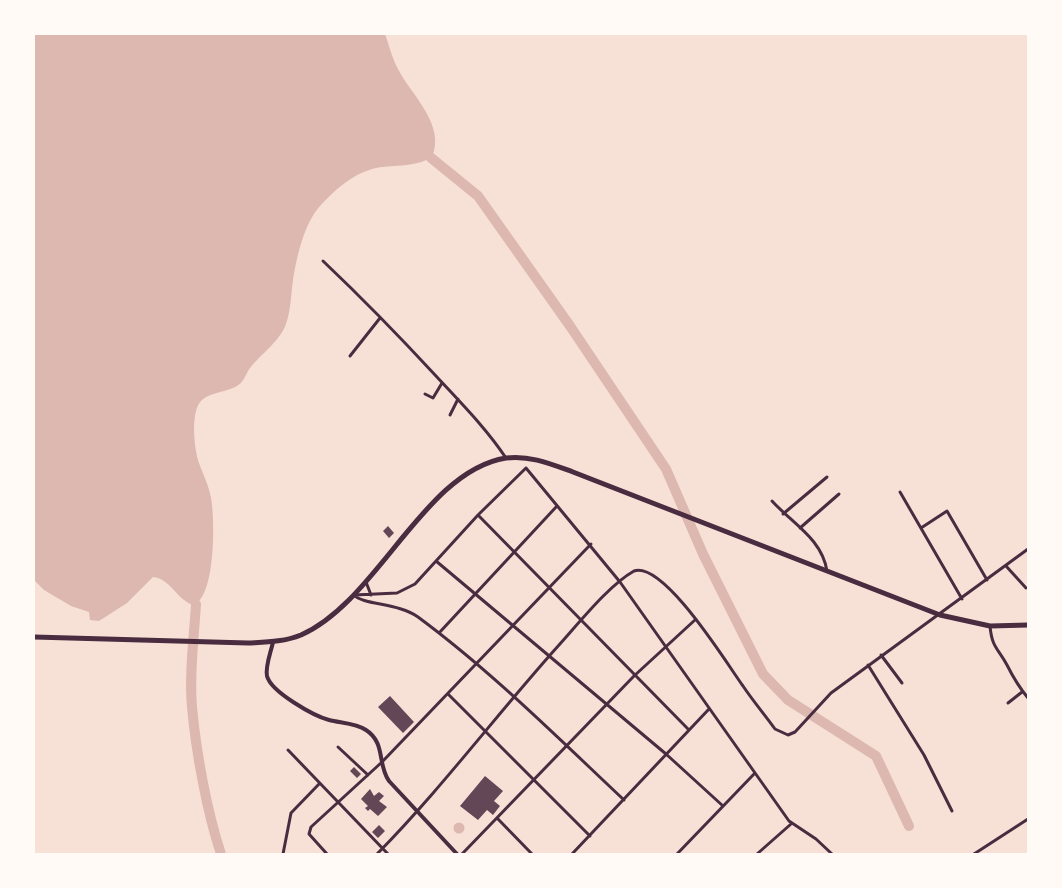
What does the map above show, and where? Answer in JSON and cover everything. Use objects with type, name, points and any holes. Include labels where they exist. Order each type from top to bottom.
[{"type":"highway","points":[[34,637],[224,642],[273,642],[293,638],[313,629],[353,595],[452,484],[478,467],[507,458],[526,458],[545,462],[617,488],[940,616],[990,626],[1028,625]]},
{"type":"street","points":[[323,261],[458,399],[487,431],[507,458]]},
{"type":"street","points":[[350,356],[380,318]]},
{"type":"street","points":[[425,394],[433,398],[442,383]]},
{"type":"street","points":[[450,415],[458,399]]},
{"type":"street","points":[[526,458],[526,468],[591,544],[620,582],[792,824],[816,839],[832,854]]},
{"type":"street","points":[[353,595],[397,593],[408,589],[526,468]]},
{"type":"street","points":[[783,514],[827,477]]},
{"type":"street","points":[[900,492],[962,599]]},
{"type":"street","points":[[800,528],[839,494]]},
{"type":"street","points":[[772,501],[824,555],[827,572]]},
{"type":"street","points":[[440,633],[514,551],[558,506]]},
{"type":"street","points":[[920,528],[947,511],[987,580]]},
{"type":"street","points":[[478,516],[689,730]]},
{"type":"street","points":[[327,854],[309,832],[382,762],[591,544]]},
{"type":"street","points":[[377,854],[417,812],[513,697],[581,620],[634,571],[646,572],[671,590],[696,619],[776,729],[784,735],[792,734],[831,692],[881,655],[940,616],[1028,550]]},
{"type":"street","points":[[436,561],[666,754],[723,806]]},
{"type":"street","points":[[1006,566],[1026,588]]},
{"type":"street","points":[[366,581],[371,595]]},
{"type":"street","points":[[353,595],[360,600],[388,604],[404,609],[440,633],[513,697],[624,800]]},
{"type":"street","points":[[462,854],[634,676],[696,619]]},
{"type":"street","points":[[990,626],[993,646],[1007,666],[1010,676],[1028,698]]},
{"type":"street","points":[[273,642],[267,672],[273,686],[318,717],[366,730],[381,748],[383,769],[389,781],[457,854]]},
{"type":"street","points":[[881,655],[902,683]]},
{"type":"street","points":[[868,665],[920,748],[952,811]]},
{"type":"street","points":[[1008,703],[1022,692]]},
{"type":"street","points":[[448,694],[590,836]]},
{"type":"street","points":[[572,854],[710,709]]},
{"type":"street","points":[[338,747],[368,775]]},
{"type":"street","points":[[288,750],[388,854]]},
{"type":"street","points":[[677,854],[755,774]]},
{"type":"street","points":[[283,854],[291,813],[320,784]]},
{"type":"street","points":[[497,818],[532,854]]},
{"type":"street","points":[[974,854],[1028,819]]},
{"type":"street","points":[[757,854],[792,824]]},
{"type":"shaded area","points":[[34,34],[385,34],[398,69],[424,108],[433,129],[435,140],[434,151],[431,157],[425,161],[372,169],[357,175],[332,194],[314,213],[305,231],[299,251],[289,313],[283,330],[275,342],[250,368],[239,384],[233,388],[206,397],[198,405],[194,421],[195,440],[197,457],[211,498],[213,539],[210,573],[206,588],[201,599],[193,605],[182,598],[164,581],[153,577],[127,603],[99,621],[90,620],[89,612],[71,606],[44,590],[34,580]]},
{"type":"shaded area","points":[[459,822],[465,828],[459,834],[453,828]]},
{"type":"building","points":[[388,526],[394,533],[389,538],[383,531]]},
{"type":"building","points":[[390,696],[414,722],[403,733],[378,707]]},
{"type":"building","points":[[354,767],[361,774],[357,778],[350,771]]},
{"type":"building","points":[[485,776],[503,791],[494,801],[500,806],[493,815],[487,810],[478,820],[460,806]]},
{"type":"building","points":[[370,789],[374,796],[379,792],[384,796],[379,801],[387,807],[378,816],[370,809],[368,811],[365,808],[368,806],[361,799]]},
{"type":"building","points":[[379,825],[385,831],[378,838],[372,832]]},
{"type":"waterway","points":[[430,157],[478,196],[570,326],[666,469],[703,554],[763,674],[788,700],[876,756],[909,826]]},
{"type":"waterway","points":[[196,604],[191,668],[192,707],[203,782],[221,854]]}]
